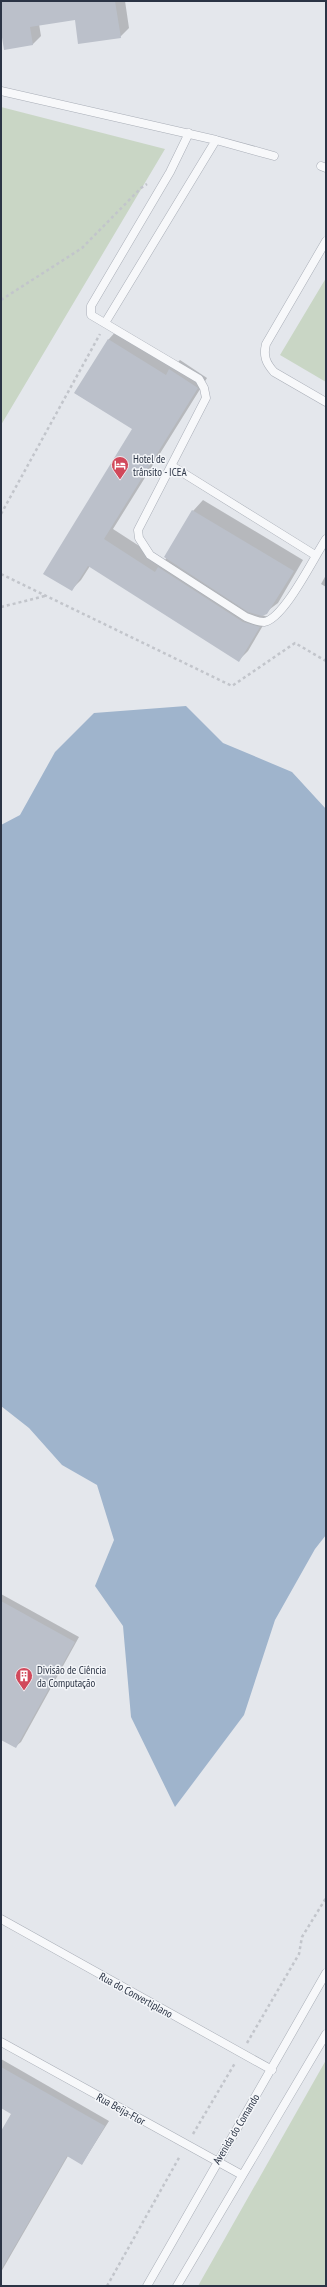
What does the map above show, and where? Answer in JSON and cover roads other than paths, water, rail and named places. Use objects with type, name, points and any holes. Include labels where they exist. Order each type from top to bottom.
[{"type":"lane","points":[[1,91],[189,133],[274,156]]},
{"type":"lane","points":[[189,133],[170,172],[91,306],[91,315],[199,379],[204,388],[206,398],[138,530],[139,538],[150,555],[246,617],[256,621],[265,622],[274,618],[283,608],[315,555],[326,540]]},
{"type":"lane","points":[[105,323],[216,140]]},
{"type":"lane","points":[[326,241],[266,344],[263,354],[268,365],[274,372],[326,402]]},
{"type":"lane","points":[[172,466],[315,555]]},
{"type":"lane","name":"Rua do Convertiplano","points":[[1,1919],[272,2070]]},
{"type":"lane","name":"Avenida do Comando","points":[[147,2286],[217,2161],[272,2070],[326,1973]]},
{"type":"lane","points":[[177,2286],[326,2034]]},
{"type":"lane","name":"Rua Beija-Flor","points":[[1,2042],[242,2175]]},
{"type":"water","points":[[186,706],[223,743],[292,772],[326,809],[326,1535],[315,1549],[275,1620],[244,1715],[175,1807],[131,1717],[123,1626],[95,1586],[114,1540],[97,1485],[62,1465],[29,1428],[1,1406],[1,825],[20,815],[55,752],[94,713]]},
{"type":"place","name":"Hotel de trânsito - ICEA","points":[[120,480]]},
{"type":"place","name":"Divisão de Ciência da Computação","points":[[24,1691]]}]
